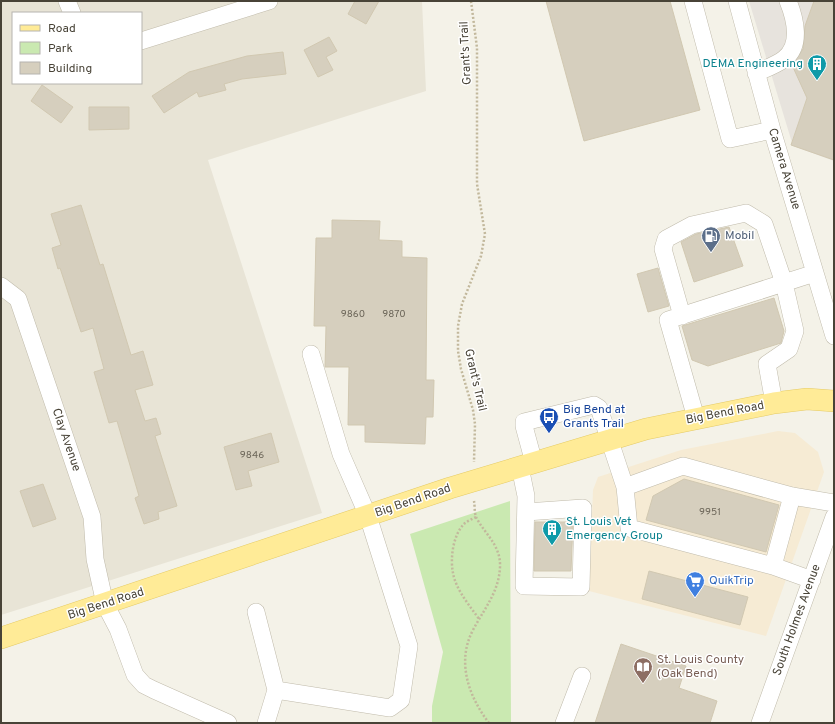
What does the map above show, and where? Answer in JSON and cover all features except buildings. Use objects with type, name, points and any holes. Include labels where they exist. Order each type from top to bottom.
[{"type":"main road","name":"Big Bend Road","points":[[1,638],[474,481],[610,439],[696,418],[774,403],[807,399],[834,400]]},
{"type":"street","points":[[67,1],[72,12]]},
{"type":"street","points":[[142,41],[269,1]]},
{"type":"street","points":[[693,1],[730,139],[772,130]]},
{"type":"street","name":"Camera Avenue","points":[[737,1],[772,130],[815,273],[828,296],[834,336]]},
{"type":"street","points":[[756,73],[785,59],[794,45],[796,31],[793,14],[788,1]]},
{"type":"street","points":[[682,316],[663,249],[666,239],[692,225],[746,213],[764,224],[784,283],[795,331],[789,349],[767,364],[774,403]]},
{"type":"street","points":[[696,418],[668,320],[815,273]]},
{"type":"street","name":"Clay Avenue","points":[[1,286],[18,299],[92,517],[95,559],[105,604],[118,629],[135,675],[144,685],[228,723]]},
{"type":"street","points":[[276,690],[390,708],[402,700],[409,646],[368,516],[341,454],[311,354]]},
{"type":"street","points":[[526,512],[583,508],[581,587],[524,586],[527,465],[524,422],[594,405],[599,408],[625,487],[629,528],[773,566],[812,580]]},
{"type":"street","points":[[625,487],[683,466],[792,496],[834,503]]},
{"type":"street","points":[[773,566],[792,496]]},
{"type":"street","name":"South Holmes Avenue","points":[[760,723],[812,580],[830,542],[834,517]]},
{"type":"street","points":[[256,612],[276,690],[266,723]]},
{"type":"street","points":[[564,723],[582,676]]},
{"type":"path","name":"Grant's Trail","points":[[471,1],[477,48],[477,184],[485,234],[481,256],[462,304],[458,326],[458,351],[461,369],[474,410],[474,481],[476,517]]},
{"type":"path","points":[[480,619],[462,595],[453,574],[453,550],[458,533],[465,523],[476,517],[496,546],[500,565],[498,583],[489,604],[480,619],[472,631],[464,666],[466,681],[472,695],[489,723]]},
{"type":"shaded area","points":[[1,1],[422,1],[426,91],[208,160],[322,513],[1,615]]},
{"type":"shaded area","points":[[749,1],[834,1],[834,161],[793,146]]},
{"type":"shaded area","points":[[778,431],[795,433],[818,452],[824,472],[766,636],[589,591],[593,490],[598,477],[681,450]]},
{"type":"green space","points":[[510,501],[511,723],[432,723],[432,706],[443,652],[410,534]]},
{"type":"place","name":"DEMA Engineering","points":[[817,81]]},
{"type":"place","name":"Mobil","points":[[711,253]]},
{"type":"place","name":"Big Bend at Grants Trail","points":[[549,434]]},
{"type":"place","name":"St. Louis Vet Emergency Group","points":[[552,546]]},
{"type":"place","name":"QuikTrip","points":[[695,598]]},
{"type":"place","name":"St. Louis County (Oak Bend)","points":[[643,684]]}]
